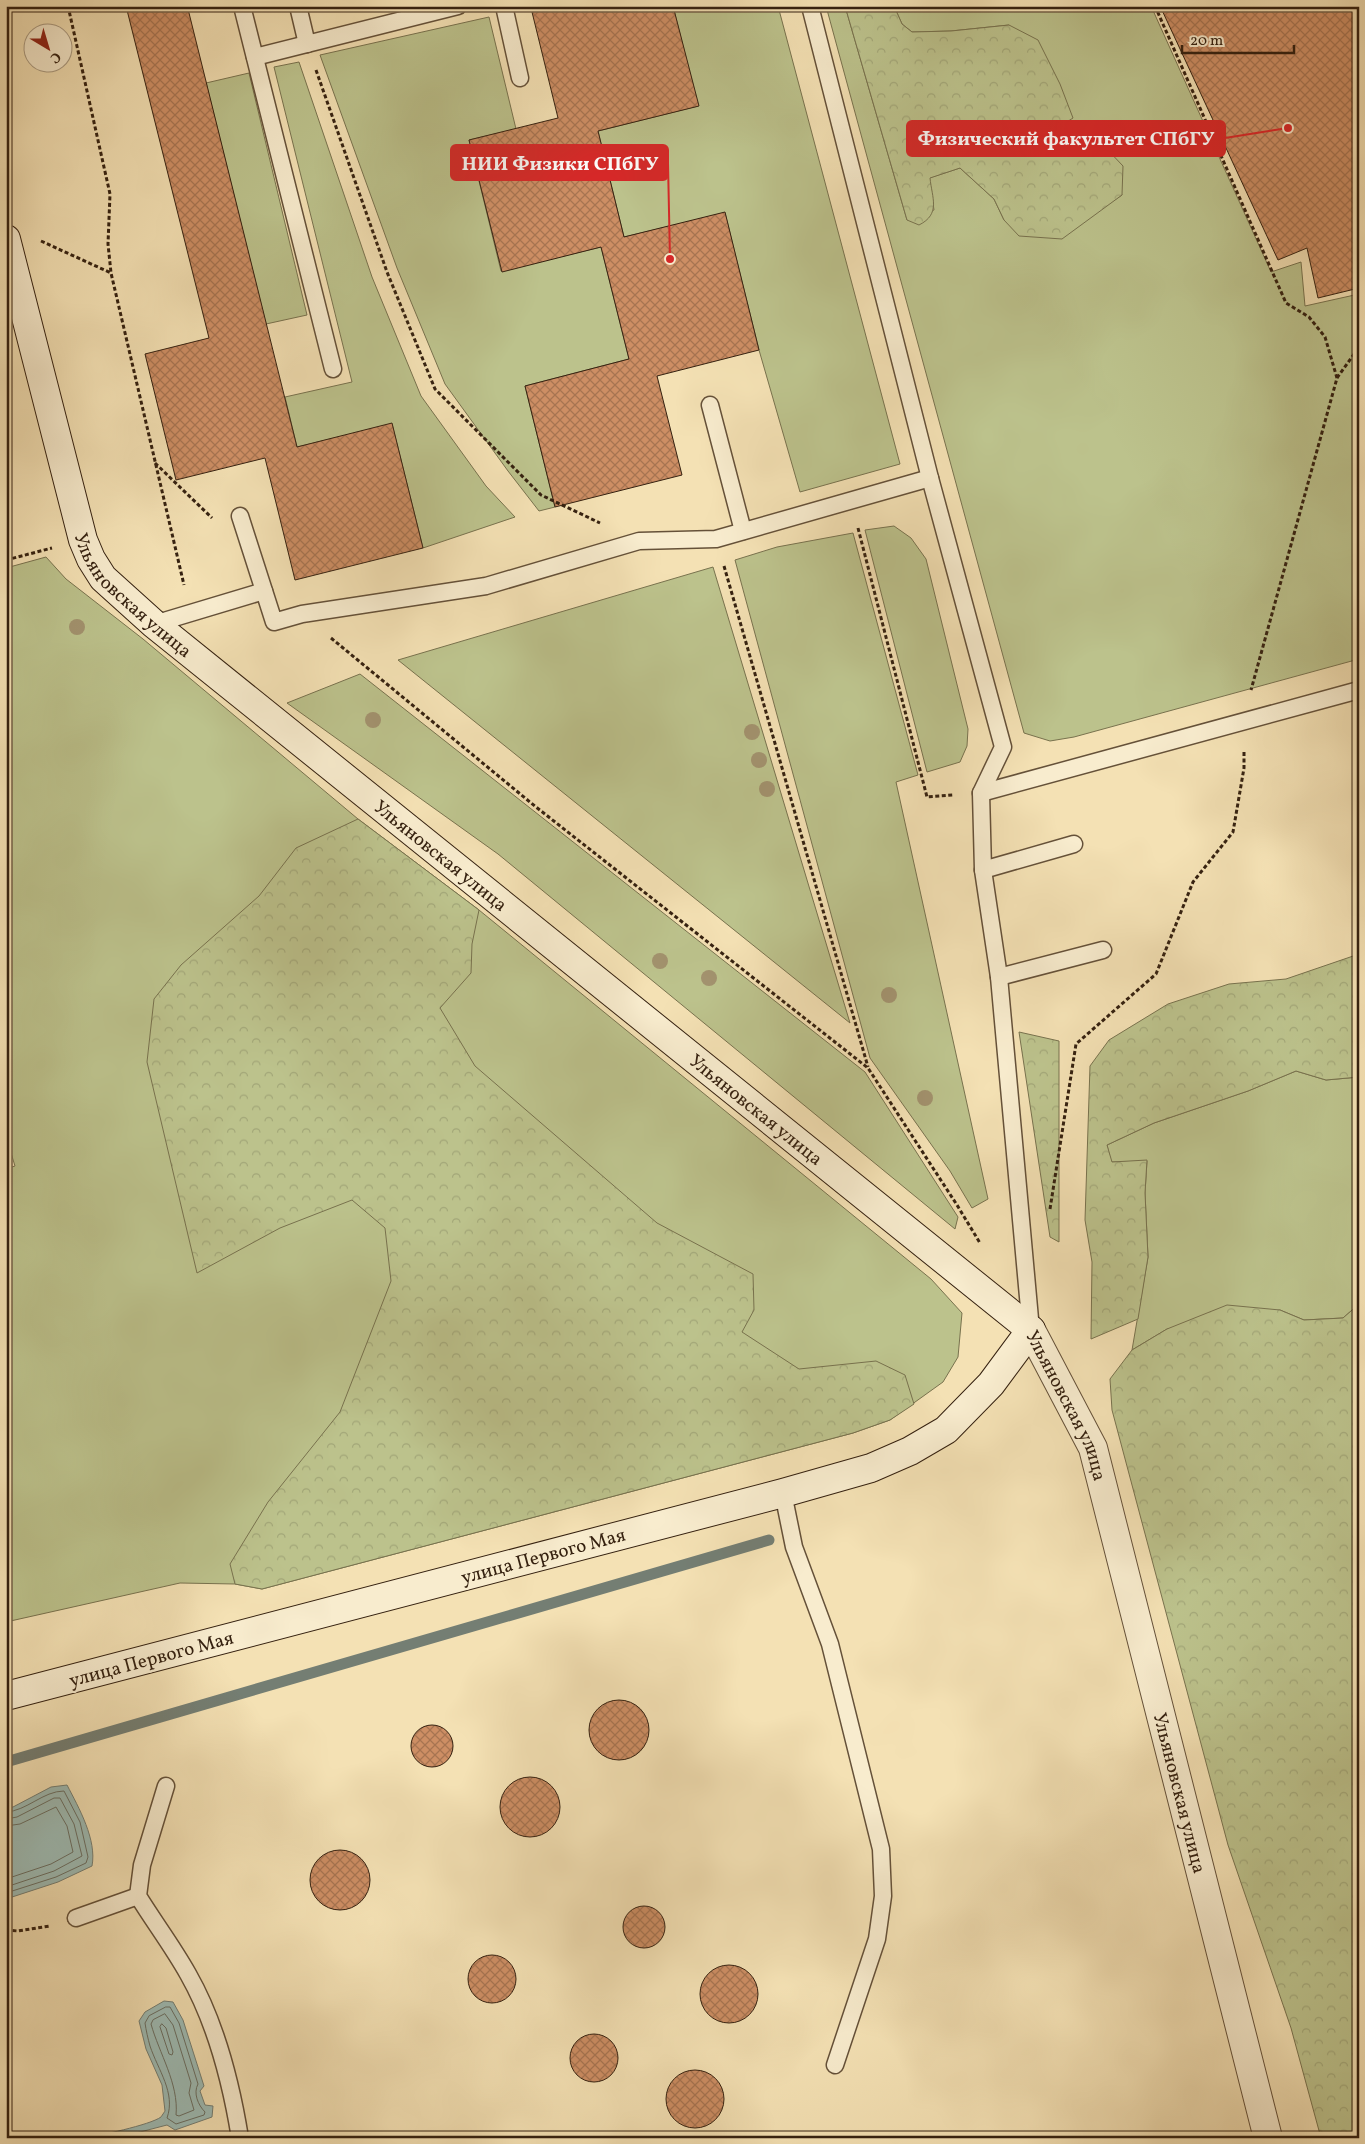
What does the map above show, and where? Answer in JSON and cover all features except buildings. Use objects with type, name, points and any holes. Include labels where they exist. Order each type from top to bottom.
[{"type":"street","name":"Ульяновская улица","points":[[6,239],[84,540],[91,560],[103,578],[154,624],[1031,1330],[1093,1448],[1268,2138]]},
{"type":"street","name":"улица Первого Мая","points":[[6,1696],[871,1468],[910,1451],[946,1430],[991,1384],[1031,1330]]},
{"type":"lane","points":[[242,6],[333,369]]},
{"type":"lane","points":[[298,6],[307,44]]},
{"type":"lane","points":[[255,57],[458,6]]},
{"type":"lane","points":[[504,6],[520,78]]},
{"type":"lane","points":[[810,6],[930,478],[1003,747],[980,793],[983,870],[999,977],[1031,1330]]},
{"type":"lane","points":[[710,404],[743,531]]},
{"type":"lane","points":[[240,516],[274,622],[302,614],[486,586],[639,541],[716,539],[930,478]]},
{"type":"lane","points":[[154,624],[264,592]]},
{"type":"lane","points":[[980,793],[1359,690]]},
{"type":"lane","points":[[983,870],[1074,844]]},
{"type":"lane","points":[[999,977],[1103,950]]},
{"type":"lane","points":[[782,1493],[794,1547],[830,1644],[881,1849],[883,1896],[877,1939],[835,2065]]},
{"type":"lane","points":[[166,1786],[142,1865],[138,1896],[188,1974],[204,2008],[217,2040],[235,2105],[240,2138]]},
{"type":"lane","points":[[76,1918],[138,1896]]},
{"type":"path","points":[[68,6],[110,194],[108,244],[111,273],[154,463],[191,613]]},
{"type":"path","points":[[1155,6],[1286,303],[1309,317],[1325,337],[1337,378]]},
{"type":"path","points":[[307,44],[386,272],[435,389],[540,495],[639,541]]},
{"type":"path","points":[[39,240],[111,273]]},
{"type":"path","points":[[1049,1216],[1076,1044],[1156,974],[1193,882],[1233,832],[1244,768],[1244,720],[1337,378],[1359,347]]},
{"type":"path","points":[[154,463],[216,522]]},
{"type":"path","points":[[851,501],[927,797],[980,793]]},
{"type":"path","points":[[716,539],[868,1068],[982,1247]]},
{"type":"path","points":[[6,560],[84,540]]},
{"type":"path","points":[[302,614],[536,807],[868,1068]]},
{"type":"path","points":[[6,1930],[18,1931],[53,1925],[76,1918]]},
{"type":"green space","points":[[673,6],[778,6],[900,464],[800,492],[759,350],[725,213],[624,237],[598,131],[698,106]]},
{"type":"green space","points":[[826,6],[845,6],[907,220],[934,210],[929,178],[960,168],[994,199],[1004,220],[1095,213],[1122,195],[1104,146],[1062,146],[1054,141],[1051,132],[1062,127],[1009,25],[951,31],[912,32],[902,24],[894,6],[1151,6],[1271,272],[1301,262],[1305,306],[1359,294],[1359,659],[1074,737],[1050,741],[1024,733]]},
{"type":"green space","points":[[845,6],[894,6],[902,24],[912,32],[951,31],[1009,25],[1038,40],[1060,84],[1073,118],[1051,132],[1054,141],[1062,146],[1104,146],[1123,166],[1122,195],[1062,239],[1019,236],[1004,220],[994,199],[960,168],[930,178],[934,205],[933,211],[926,221],[919,225],[907,220]]},
{"type":"green space","points":[[489,17],[516,129],[469,140],[501,271],[601,247],[629,359],[525,386],[555,507],[539,511],[445,384],[397,268],[320,55]]},
{"type":"green space","points":[[299,62],[372,277],[421,396],[486,486],[515,517],[423,548],[392,424],[297,447],[285,397],[352,382],[274,67]]},
{"type":"green space","points":[[249,73],[307,315],[266,324],[206,83]]},
{"type":"green space","points":[[894,526],[911,538],[926,559],[968,729],[967,746],[960,762],[927,772],[865,530]]},
{"type":"green space","points":[[853,533],[918,775],[896,782],[988,1199],[972,1208],[950,1171],[870,1058],[735,560],[777,547]]},
{"type":"green space","points":[[46,557],[66,579],[143,639],[358,819],[479,910],[931,1279],[962,1313],[958,1357],[943,1382],[890,1420],[853,1433],[262,1589],[235,1584],[180,1583],[6,1622],[6,1169],[15,1166],[6,1137],[6,568]]},
{"type":"green space","points":[[713,567],[850,1023],[398,660]]},
{"type":"green space","points":[[360,674],[865,1072],[958,1217],[955,1229],[498,854],[287,703]]},
{"type":"green space","points":[[358,819],[479,910],[472,944],[471,973],[440,1008],[475,1066],[657,1223],[753,1274],[754,1310],[742,1332],[799,1369],[876,1361],[905,1375],[914,1404],[890,1420],[853,1433],[262,1589],[235,1584],[230,1564],[268,1502],[340,1412],[391,1281],[385,1228],[352,1200],[280,1228],[197,1273],[147,1062],[154,999],[181,965],[259,896],[296,848]]},
{"type":"green space","points":[[1359,954],[1359,1077],[1326,1080],[1296,1071],[1248,1091],[1154,1123],[1107,1145],[1112,1162],[1147,1160],[1145,1193],[1148,1257],[1138,1319],[1091,1339],[1092,1262],[1085,1220],[1090,1066],[1109,1040],[1168,1004],[1229,984],[1286,979]]},
{"type":"green space","points":[[1019,1032],[1059,1041],[1059,1242],[1050,1237]]},
{"type":"green space","points":[[1296,1071],[1326,1080],[1359,1077],[1359,1304],[1343,1318],[1304,1320],[1280,1310],[1167,1329],[1132,1350],[1148,1257],[1145,1193],[1147,1161],[1111,1162],[1107,1145],[1154,1123],[1248,1091]]},
{"type":"green space","points":[[1359,1304],[1359,2138],[1321,2138],[1291,2028],[1228,1845],[1112,1410],[1110,1379],[1132,1350],[1167,1329],[1227,1305],[1280,1310],[1304,1320],[1343,1318]]},
{"type":"water","points":[[67,1785],[86,1824],[92,1846],[92,1866],[58,1882],[6,1899],[6,1808],[13,1807],[51,1787]]},
{"type":"water","points":[[164,2001],[173,2002],[183,2020],[204,2086],[200,2091],[205,2105],[213,2106],[212,2117],[175,2130],[167,2125],[117,2138],[83,2138],[135,2127],[161,2117],[165,2111],[162,2085],[146,2049],[139,2021],[145,2012]]},
{"type":"waterway","points":[[6,1762],[769,1540]]},
{"type":"place","name":"Физический факультет СПбГУ","points":[[1288,128]]},
{"type":"place","name":"НИИ Физики СПбГУ","points":[[670,259]]}]
